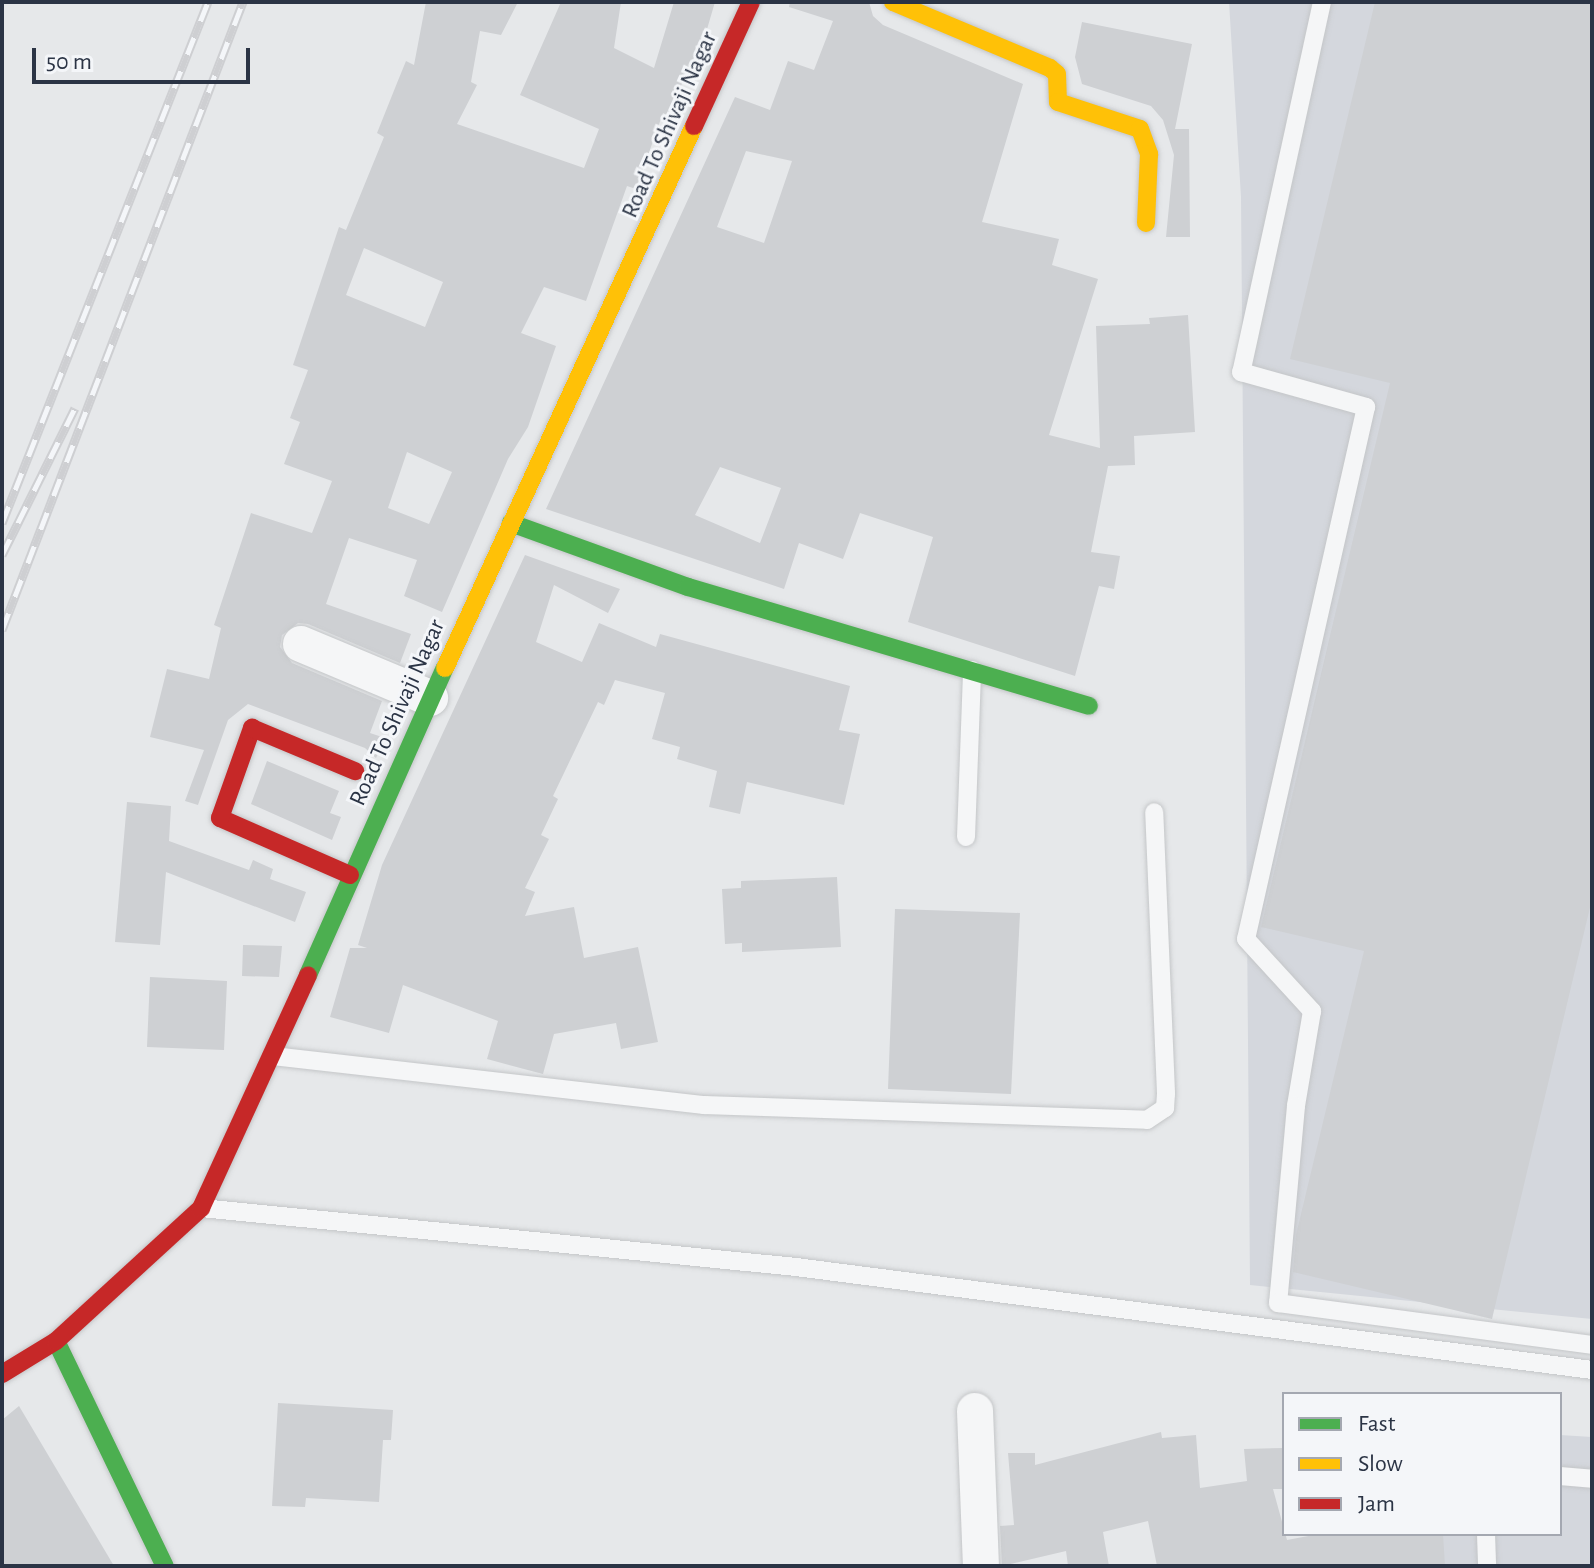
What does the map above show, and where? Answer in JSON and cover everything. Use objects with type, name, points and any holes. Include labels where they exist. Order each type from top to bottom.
[{"type":"street","name":"Road To Shivaji Nagar","points":[[2,1374],[56,1341],[201,1208],[273,1056],[430,698],[751,2]]},
{"type":"street","points":[[893,2],[1050,68],[1057,74],[1058,102],[1140,129],[1149,154],[1146,223]]},
{"type":"street","points":[[511,523],[688,587],[1089,706]]},
{"type":"street","points":[[301,644],[430,698]]},
{"type":"street","points":[[350,875],[220,818],[252,728],[355,771]]},
{"type":"street","points":[[56,1341],[165,1566]]},
{"type":"street","points":[[975,1411],[981,1566]]},
{"type":"lane","points":[[1322,2],[1241,372],[1366,407],[1246,939],[1312,1011],[1296,1106],[1278,1303],[1592,1345]]},
{"type":"lane","points":[[966,837],[972,670]]},
{"type":"lane","points":[[273,1056],[704,1105],[1147,1120],[1165,1108],[1166,1093],[1154,812]]},
{"type":"lane","points":[[201,1208],[796,1267],[1592,1370]]},
{"type":"lane","points":[[1562,1476],[1592,1479]]},
{"type":"lane","points":[[1486,1536],[1487,1566]]},
{"type":"shaded area","points":[[1229,2],[1592,2],[1592,1319],[1250,1285],[1241,197]]},
{"type":"shaded area","points":[[1562,1435],[1592,1437],[1592,1566],[1436,1566],[1435,1536],[1562,1536]]},
{"type":"building","points":[[426,2],[518,2],[501,35],[480,31],[471,82],[477,85],[457,124],[584,168],[599,129],[520,95],[561,2],[621,2],[614,48],[654,68],[674,2],[715,2],[705,36],[667,115],[663,113],[636,189],[627,186],[586,301],[544,287],[521,333],[556,346],[528,427],[508,459],[442,612],[404,596],[417,560],[349,538],[326,604],[411,634],[400,663],[308,624],[298,623],[282,635],[280,647],[292,663],[382,701],[370,733],[385,738],[376,758],[365,748],[248,704],[228,720],[198,805],[185,801],[204,750],[150,737],[167,669],[209,679],[221,628],[214,625],[251,513],[312,533],[332,481],[284,464],[300,422],[290,418],[308,370],[293,365],[339,227],[346,230],[384,137],[377,133],[397,83],[406,61],[414,65]],"holes":[[[364,248],[443,282],[425,327],[346,295]],[[407,452],[452,472],[429,524],[388,508]]]},
{"type":"building","points":[[790,2],[869,2],[873,16],[883,25],[1023,84],[982,222],[1059,239],[1052,265],[1098,279],[1049,435],[1100,448],[1096,326],[1150,324],[1149,318],[1188,315],[1195,432],[1134,436],[1135,465],[1108,466],[1091,552],[1120,556],[1114,589],[1099,586],[1075,676],[908,622],[933,537],[860,513],[843,559],[799,543],[784,589],[546,509],[735,97],[770,110],[788,61],[814,70],[833,21],[789,7]],"holes":[[[746,151],[792,161],[764,243],[717,227]],[[720,467],[781,488],[760,543],[695,515]]]},
{"type":"building","points":[[1375,2],[1592,2],[1592,899],[1492,1319],[1293,1272],[1296,1235],[1364,951],[1261,927],[1390,383],[1290,359]]},
{"type":"building","points":[[1082,22],[1192,44],[1175,129],[1189,129],[1190,237],[1166,237],[1174,155],[1163,120],[1151,106],[1082,84],[1075,57]]},
{"type":"building","points":[[525,555],[620,589],[608,613],[554,585],[536,642],[582,662],[599,623],[656,647],[660,634],[850,686],[839,730],[860,734],[844,805],[747,782],[740,814],[709,807],[717,771],[677,759],[680,747],[652,739],[665,693],[615,680],[604,705],[598,702],[553,796],[558,799],[541,835],[549,839],[525,888],[535,892],[525,916],[574,907],[584,958],[638,947],[658,1042],[621,1049],[616,1023],[554,1034],[543,1074],[487,1059],[498,1021],[403,985],[389,1033],[330,1017],[350,948],[367,948],[358,945],[382,865]]},
{"type":"building","points":[[267,761],[339,791],[330,813],[341,817],[332,840],[251,804]]},
{"type":"building","points":[[127,802],[171,806],[169,841],[249,870],[253,860],[273,869],[270,879],[306,892],[295,922],[166,872],[160,945],[115,942]]},
{"type":"building","points":[[837,877],[841,947],[742,952],[742,943],[725,944],[722,889],[741,888],[741,881]]},
{"type":"building","points":[[895,909],[1020,913],[1011,1094],[888,1089]]},
{"type":"building","points":[[243,945],[282,946],[279,977],[242,976]]},
{"type":"building","points":[[150,977],[227,981],[224,1050],[147,1047]]},
{"type":"building","points":[[278,1403],[393,1410],[391,1440],[383,1440],[379,1502],[306,1498],[305,1507],[272,1506]]},
{"type":"building","points":[[19,1406],[114,1566],[2,1566],[2,1420]]},
{"type":"building","points":[[1161,1432],[1162,1438],[1196,1435],[1200,1488],[1247,1481],[1244,1449],[1282,1448],[1282,1489],[1273,1489],[1282,1522],[1282,1536],[1286,1536],[1287,1540],[1308,1536],[1443,1536],[1445,1566],[1157,1566],[1148,1521],[1103,1532],[1109,1566],[1068,1566],[1066,1551],[1002,1566],[1000,1526],[1014,1525],[1008,1453],[1035,1453],[1035,1465]]},
{"type":"railway","points":[[2,523],[208,2]]},
{"type":"railway","points":[[2,630],[243,2]]},
{"type":"railway","points":[[2,555],[75,408]]},
{"type":"traffic: fast","points":[[511,523],[688,587],[1089,706]]},
{"type":"traffic: fast","points":[[308,975],[445,668]]},
{"type":"traffic: fast","points":[[56,1341],[165,1566]]},
{"type":"traffic: slow","points":[[893,2],[1050,68],[1057,74],[1058,102],[1140,129],[1149,154],[1146,223]]},
{"type":"traffic: slow","points":[[445,668],[694,126]]},
{"type":"traffic: jam","points":[[694,126],[751,2]]},
{"type":"traffic: jam","points":[[350,875],[220,818],[252,728],[355,771]]},
{"type":"traffic: jam","points":[[2,1374],[56,1341],[201,1208],[308,975]]}]
